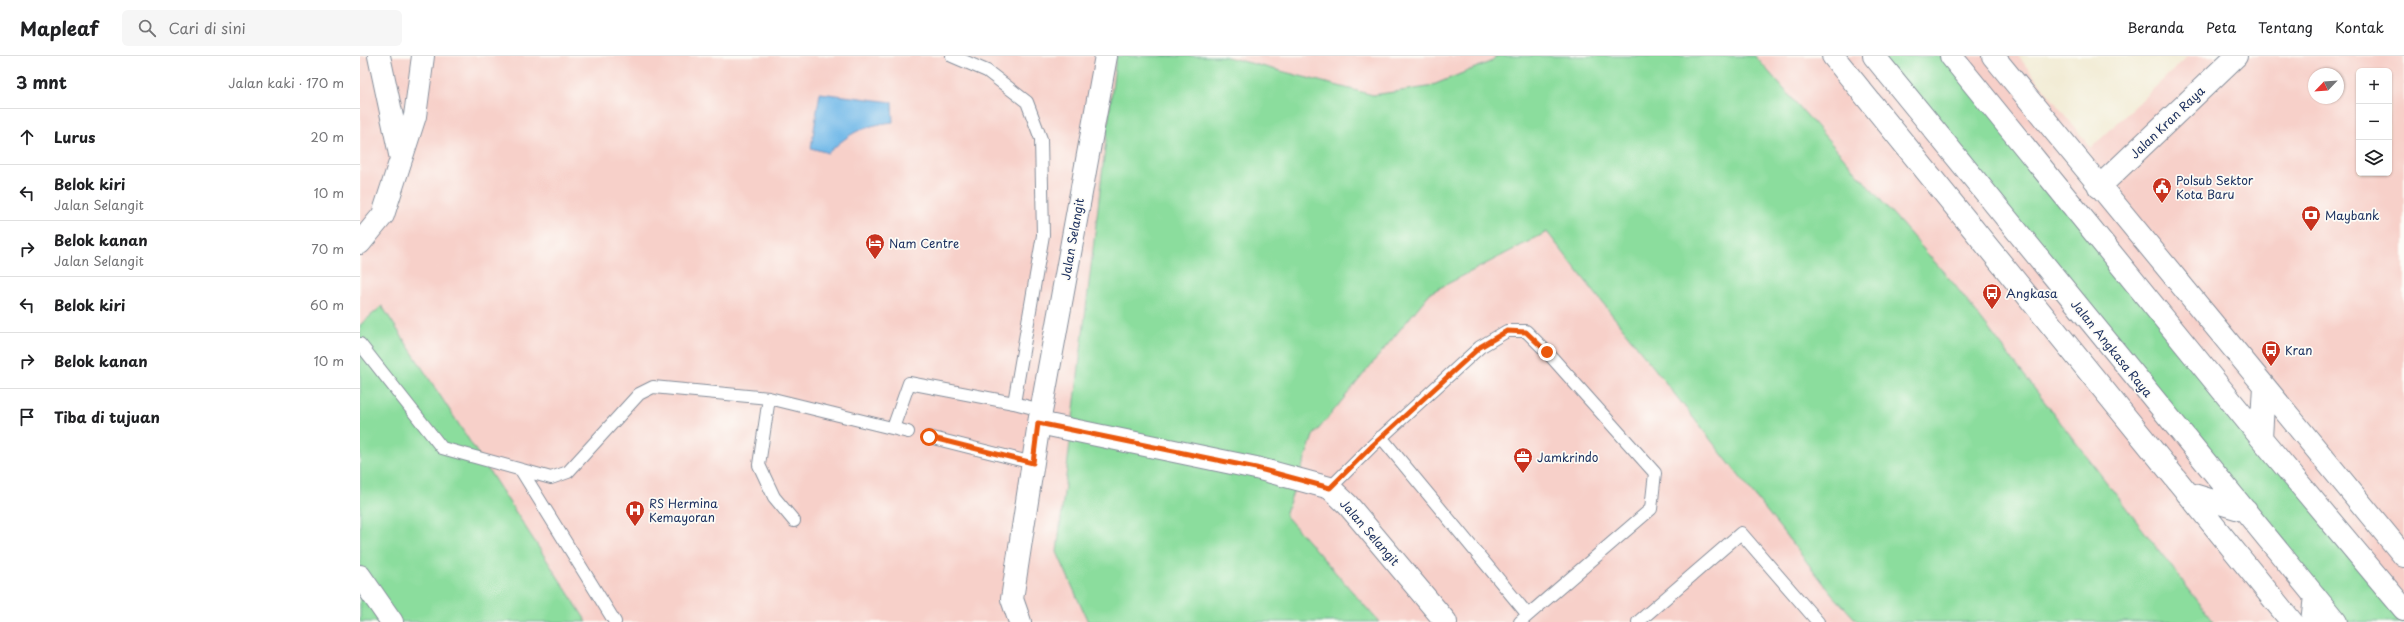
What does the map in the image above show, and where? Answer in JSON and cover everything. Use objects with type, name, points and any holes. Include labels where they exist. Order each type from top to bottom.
[{"type":"main road","points":[[378,56],[401,159]]},
{"type":"main road","points":[[360,242],[383,215],[415,116],[423,56]]},
{"type":"main road","name":"Jalan Selangit","points":[[1020,622],[1012,599],[1040,416],[1106,56]]},
{"type":"main road","points":[[1833,56],[2292,622]]},
{"type":"main road","name":"Jalan Angkasa Raya","points":[[1874,56],[2336,622]]},
{"type":"main road","points":[[1951,56],[2261,438],[2404,609]]},
{"type":"main road","points":[[1992,56],[2404,556]]},
{"type":"main road","name":"Jalan Kran Raya","points":[[2099,187],[2236,56]]},
{"type":"main road","points":[[2261,438],[2264,386]]},
{"type":"main road","name":"Jalan Selangit","points":[[1040,416],[1256,468],[1330,488],[1348,505],[1446,622]]},
{"type":"main road","points":[[2187,493],[2246,511]]},
{"type":"main road","points":[[360,576],[392,622]]},
{"type":"main road","points":[[2312,622],[2315,596]]},
{"type":"lane","points":[[952,56],[987,71],[1027,102],[1041,139],[1043,235],[1014,403]]},
{"type":"lane","points":[[1330,488],[1381,437],[1480,347],[1507,331],[1526,332],[1547,352],[1655,473],[1651,509],[1524,618],[1381,437]]},
{"type":"lane","points":[[360,344],[442,448],[551,478],[568,472],[639,394],[653,387],[769,398],[908,432]]},
{"type":"lane","points":[[892,428],[909,383],[1014,403],[1040,416]]},
{"type":"lane","points":[[769,398],[759,465],[774,497],[794,521]]},
{"type":"lane","points":[[929,437],[1033,463]]},
{"type":"lane","points":[[521,470],[615,622]]},
{"type":"lane","points":[[1638,622],[1741,533],[1818,622]]},
{"type":"shaded area","points":[[360,56],[2018,56],[2091,148],[2188,56],[2404,56],[2404,622],[394,622],[360,564]]},
{"type":"green space","points":[[1116,56],[1223,56],[1373,95],[1428,87],[1490,62],[1497,56],[1755,56],[1954,284],[2214,622],[1858,622],[1832,594],[1547,232],[1430,293],[1313,436],[1285,515],[1379,622],[1088,622],[1057,552]]},
{"type":"green space","points":[[1874,56],[1948,56],[2404,609],[2404,622],[2312,622],[2315,596]]},
{"type":"green space","points":[[382,306],[587,622],[360,622],[360,325]]},
{"type":"water","points":[[820,93],[892,102],[893,122],[858,131],[850,135],[828,153],[811,148]]},
{"type":"place","name":"Polsub Sektor Kota Baru","points":[[2162,204]]},
{"type":"place","name":"Maybank","points":[[2311,232]]},
{"type":"place","name":"Nam Centre","points":[[875,260]]},
{"type":"place","name":"Angkasa","points":[[1992,310]]},
{"type":"place","name":"Kran","points":[[2271,367]]},
{"type":"place","name":"Jamkrindo","points":[[1523,474]]},
{"type":"place","name":"RS Hermina Kemayoran","points":[[635,527]]},
{"type":"route","points":[[929,437],[1033,463],[1038,423],[1256,468],[1330,488],[1373,445],[1480,347],[1507,331],[1526,332],[1547,352]]}]
